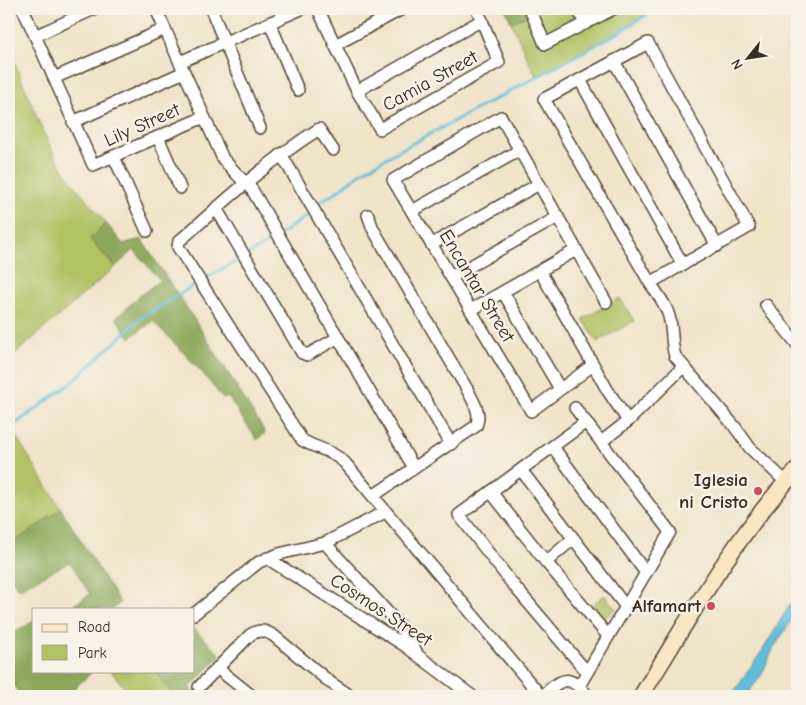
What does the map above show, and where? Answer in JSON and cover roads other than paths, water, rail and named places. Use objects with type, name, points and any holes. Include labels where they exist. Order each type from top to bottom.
[{"type":"street","points":[[23,9],[73,122],[182,67],[225,42],[301,9]]},
{"type":"street","points":[[35,36],[94,9]]},
{"type":"street","points":[[156,9],[223,159],[246,182],[414,468]]},
{"type":"street","points":[[211,9],[260,128]]},
{"type":"street","points":[[318,9],[357,90],[480,14]]},
{"type":"street","points":[[335,45],[402,9]]},
{"type":"street","points":[[530,9],[545,44],[613,9]]},
{"type":"street","points":[[578,9],[585,24]]},
{"type":"street","name":"Camia Street","points":[[357,90],[380,129],[499,62],[480,14]]},
{"type":"street","points":[[270,23],[298,90]]},
{"type":"street","points":[[54,78],[165,28]]},
{"type":"street","points":[[650,283],[749,228],[648,43],[544,99],[650,283],[668,313],[672,350],[675,356],[735,426],[750,448],[786,482]]},
{"type":"street","points":[[614,61],[717,246]]},
{"type":"street","points":[[580,80],[683,265]]},
{"type":"street","name":"Lily Street","points":[[73,122],[93,165],[204,117]]},
{"type":"street","name":"Encantar Street","points":[[520,150],[501,117],[393,180],[530,411],[560,389]]},
{"type":"street","points":[[333,150],[320,129],[281,154],[179,241],[180,252],[302,440],[338,456],[542,696],[561,680],[572,681],[588,696]]},
{"type":"street","points":[[158,137],[180,188]]},
{"type":"street","points":[[412,211],[520,150],[606,302]]},
{"type":"street","points":[[281,154],[451,444]]},
{"type":"street","points":[[114,157],[147,231]]},
{"type":"street","points":[[432,244],[539,184]]},
{"type":"street","points":[[216,208],[302,353],[307,355],[337,338]]},
{"type":"street","points":[[368,215],[373,230],[447,353],[478,412],[479,419],[476,426],[373,496]]},
{"type":"street","points":[[451,277],[558,217]]},
{"type":"street","points":[[470,310],[576,250]]},
{"type":"street","points":[[540,271],[608,391],[628,421]]},
{"type":"street","points":[[503,292],[560,389],[593,365]]},
{"type":"street","points":[[766,305],[797,344]]},
{"type":"street","points":[[601,442],[628,421],[683,367]]},
{"type":"street","points":[[575,408],[670,532],[579,686]]},
{"type":"street","points":[[586,422],[460,515],[515,587],[587,672]]},
{"type":"street","points":[[553,447],[646,573]]},
{"type":"street","points":[[521,470],[626,607]]},
{"type":"street","points":[[640,696],[737,544],[759,513],[797,470]]},
{"type":"street","points":[[491,492],[608,636]]},
{"type":"street","points":[[195,613],[259,562],[267,558],[325,543],[385,512]]},
{"type":"street","points":[[546,562],[573,539]]},
{"type":"street","points":[[325,543],[403,630],[419,655]]},
{"type":"street","name":"Cosmos Street","points":[[267,558],[419,655],[472,696]]},
{"type":"street","points":[[199,688],[250,635],[261,630],[268,632],[331,683],[351,696]]},
{"type":"street","points":[[218,668],[252,696]]},
{"type":"water","points":[[797,557],[797,607],[791,621],[773,649],[762,674],[746,696],[731,696],[764,648],[794,598]]},
{"type":"waterway","points":[[314,205],[335,193],[362,172],[391,155],[620,32],[655,9]]},
{"type":"waterway","points":[[281,234],[311,213]]},
{"type":"waterway","points":[[247,255],[276,238]]},
{"type":"waterway","points":[[203,280],[240,259]]},
{"type":"waterway","points":[[9,429],[71,383],[141,318],[193,286]]},
{"type":"place","name":"Iglesia ni Cristo","points":[[758,491]]},
{"type":"place","name":"Alfamart","points":[[711,606]]}]
